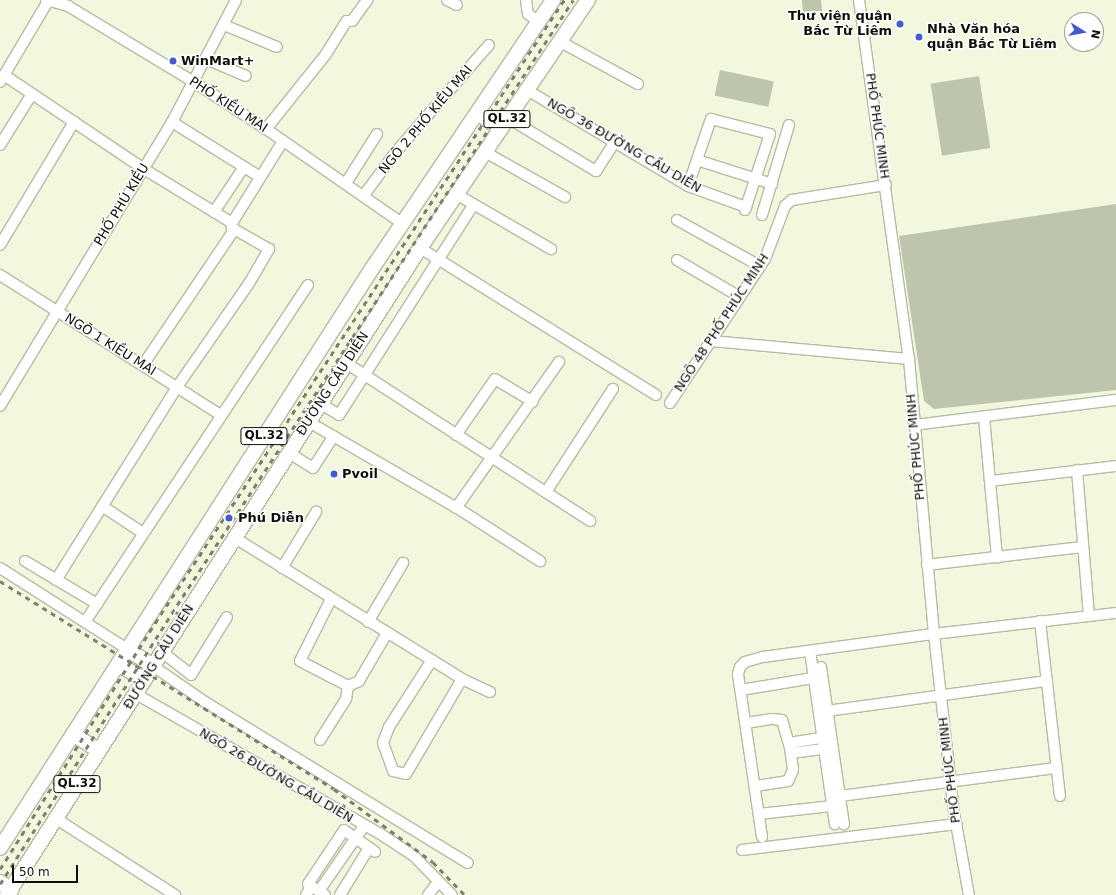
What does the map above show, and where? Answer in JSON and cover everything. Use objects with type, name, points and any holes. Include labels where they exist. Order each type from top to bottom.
[{"type":"highway","name":"QL.32","points":[[0,848],[127,649],[403,224],[553,0]]},
{"type":"highway","name":"ĐƯỜNG CẦU DIỄN","points":[[6,889],[56,818],[420,248],[588,0]]},
{"type":"highway","points":[[478,113],[504,124]]},
{"type":"highway","points":[[127,649],[153,666]]},
{"type":"highway","points":[[118,664],[144,680]]},
{"type":"highway","points":[[73,734],[99,751]]},
{"type":"street","points":[[47,0],[2,79],[32,94],[144,169],[214,212],[232,226],[269,249],[248,284],[177,387],[56,580]]},
{"type":"street","name":"PHỐ KIỀU MAI","points":[[47,0],[68,6],[194,82],[346,183],[403,224]]},
{"type":"street","name":"PHỐ PHÚ KIỀU","points":[[0,406],[172,122],[236,0]]},
{"type":"street","points":[[266,129],[326,54],[347,21],[352,21],[367,0]]},
{"type":"street","points":[[446,0],[456,3]]},
{"type":"street","points":[[526,0],[528,14],[539,22]]},
{"type":"street","name":"PHỐ PHÚC MINH","points":[[859,0],[886,185],[909,359],[934,634],[956,824],[969,895]]},
{"type":"street","points":[[224,25],[277,47]]},
{"type":"street","points":[[559,41],[638,84]]},
{"type":"street","name":"NGÕ 2 PHỐ KIỀU MAI","points":[[364,196],[395,153],[489,45]]},
{"type":"street","points":[[206,58],[246,76]]},
{"type":"street","name":"NGÕ 36 ĐƯỜNG CẦU DIỄN","points":[[527,90],[688,186],[745,209],[756,179]]},
{"type":"street","points":[[0,144],[32,94]]},
{"type":"street","points":[[688,186],[711,119],[770,134],[756,179]]},
{"type":"street","points":[[0,245],[74,122]]},
{"type":"street","points":[[172,122],[260,177]]},
{"type":"street","points":[[504,124],[596,171],[615,142]]},
{"type":"street","points":[[762,215],[789,125]]},
{"type":"street","points":[[346,183],[377,134]]},
{"type":"street","points":[[143,365],[232,232],[232,226],[260,177],[283,141]]},
{"type":"street","points":[[485,152],[565,197]]},
{"type":"street","points":[[697,160],[772,184]]},
{"type":"street","points":[[214,212],[244,167]]},
{"type":"street","name":"NGÕ 48 PHỐ PHÚC MINH","points":[[670,403],[760,266],[773,240],[785,206],[792,200],[886,185]]},
{"type":"street","points":[[456,194],[552,249]]},
{"type":"street","points":[[320,404],[339,415],[363,374],[474,204]]},
{"type":"street","points":[[677,220],[760,266]]},
{"type":"street","points":[[420,248],[656,395]]},
{"type":"street","points":[[677,260],[740,297]]},
{"type":"street","name":"NGÕ 1 KIỀU MAI","points":[[0,275],[220,415]]},
{"type":"street","points":[[85,622],[220,415],[308,286]]},
{"type":"street","points":[[710,341],[909,359]]},
{"type":"street","points":[[456,508],[533,402],[559,362]]},
{"type":"street","points":[[346,363],[491,459],[546,492],[590,521]]},
{"type":"street","points":[[456,435],[495,379],[533,402]]},
{"type":"street","points":[[546,492],[613,389]]},
{"type":"street","points":[[914,425],[1116,400]]},
{"type":"street","points":[[984,417],[997,557]]},
{"type":"street","points":[[309,422],[456,508],[540,561]]},
{"type":"street","points":[[289,453],[313,468],[334,436]]},
{"type":"street","points":[[990,480],[1116,466]]},
{"type":"street","points":[[1077,470],[1082,547],[1089,615]]},
{"type":"street","points":[[102,506],[143,533]]},
{"type":"street","points":[[282,568],[316,512]]},
{"type":"street","points":[[235,538],[368,622],[462,678],[490,692]]},
{"type":"street","points":[[927,565],[1082,547]]},
{"type":"street","points":[[25,561],[96,604]]},
{"type":"street","points":[[368,622],[403,563]]},
{"type":"street","points":[[0,568],[127,649]]},
{"type":"street","points":[[331,599],[300,661],[348,686]]},
{"type":"street","points":[[762,837],[738,674],[740,667],[745,662],[810,651],[934,634],[1116,613]]},
{"type":"street","points":[[162,652],[191,675],[227,617]]},
{"type":"street","points":[[1040,621],[1060,796]]},
{"type":"street","points":[[348,686],[359,681],[387,633]]},
{"type":"street","points":[[810,651],[821,738],[832,806],[839,824],[840,796],[821,667]]},
{"type":"street","points":[[432,660],[389,727],[383,743],[393,771],[406,774],[462,678]]},
{"type":"street","points":[[153,666],[205,702],[468,863]]},
{"type":"street","points":[[741,690],[813,678]]},
{"type":"street","points":[[828,711],[1047,681]]},
{"type":"street","points":[[320,740],[346,699],[348,686]]},
{"type":"street","name":"NGÕ 26 ĐƯỜNG CẦU DIỄN","points":[[136,694],[364,826],[315,892]]},
{"type":"street","points":[[746,723],[772,718],[782,720],[790,748],[793,770],[788,781],[755,786]]},
{"type":"street","points":[[790,748],[821,738]]},
{"type":"street","points":[[790,748],[823,749]]},
{"type":"street","points":[[840,796],[1057,768]]},
{"type":"street","points":[[759,814],[832,806]]},
{"type":"street","points":[[56,818],[175,895]]},
{"type":"street","points":[[742,850],[956,824]]},
{"type":"street","points":[[364,826],[414,856],[452,895]]},
{"type":"street","points":[[315,892],[308,884],[344,830],[372,850],[340,895]]},
{"type":"street","points":[[428,895],[438,882]]},
{"type":"green space","points":[[802,0],[821,0],[822,11],[803,13]]},
{"type":"green space","points":[[720,70],[774,81],[768,107],[715,95]]},
{"type":"green space","points":[[979,76],[990,148],[942,156],[931,84]]},
{"type":"green space","points":[[1116,204],[1116,390],[934,409],[924,401],[899,236]]},
{"type":"railway","points":[[0,869],[155,623],[564,0]]},
{"type":"railway","points":[[0,884],[177,605],[573,0]]},
{"type":"railway","points":[[0,581],[334,789],[433,862],[465,895]]},
{"type":"place","name":"Thư viện quận Bắc Từ Liêm","points":[[900,24]]},
{"type":"place","name":"Nhà Văn hóa quận Bắc Từ Liêm","points":[[919,37]]},
{"type":"place","name":"WinMart+","points":[[173,61]]},
{"type":"place","name":"Pvoil","points":[[334,474]]},
{"type":"place","name":"Phú Diễn","points":[[229,518]]}]
